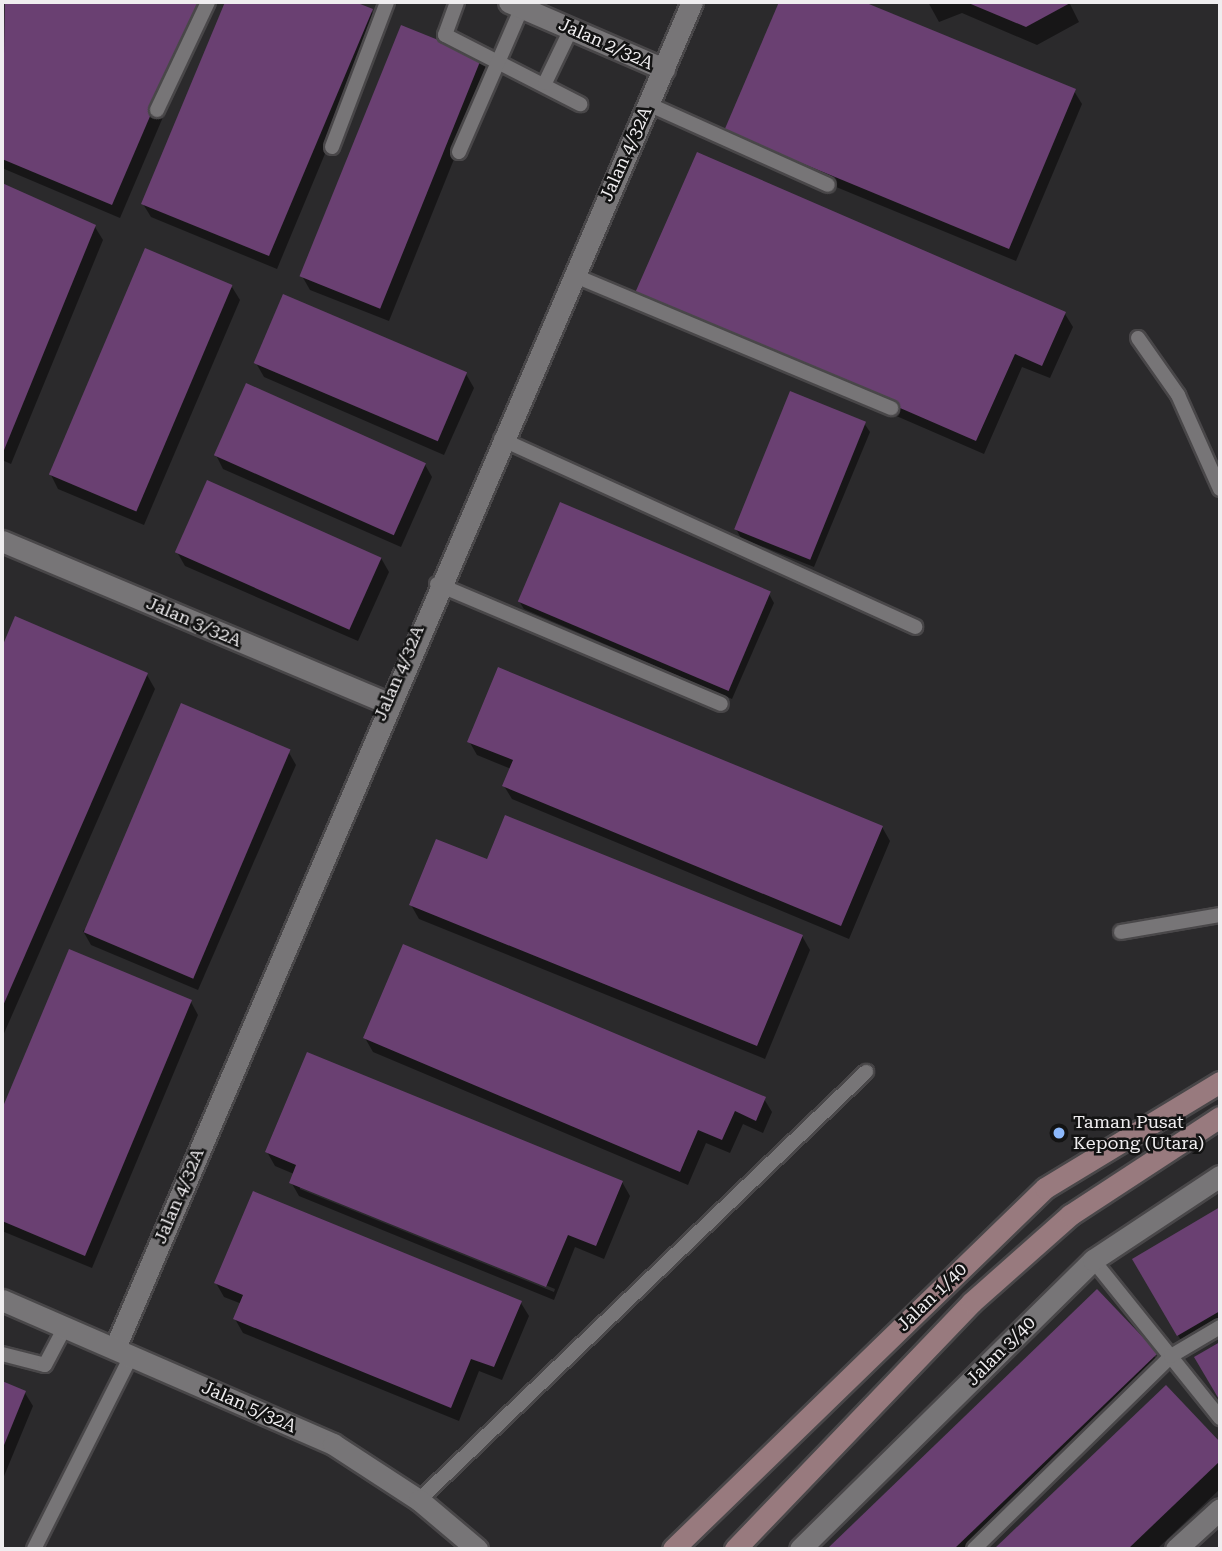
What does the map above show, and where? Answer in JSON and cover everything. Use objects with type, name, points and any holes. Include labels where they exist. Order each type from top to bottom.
[{"type":"main road","name":"Jalan 1/40","points":[[673,1549],[1045,1188],[1220,1082]]},
{"type":"main road","name":"Jalan 1/40","points":[[735,1549],[972,1302],[1070,1215],[1220,1117]]},
{"type":"street","name":"Jalan 4/32A","points":[[123,1352],[437,584],[692,2]]},
{"type":"street","name":"Jalan 2/32A","points":[[515,5],[664,69]]},
{"type":"street","name":"Jalan 3/32A","points":[[2,541],[387,703]]},
{"type":"street","name":"Jalan 3/40","points":[[800,1549],[1093,1260],[1220,1175]]},
{"type":"street","name":"Jalan 5/32A","points":[[2,1300],[333,1444],[419,1500],[477,1549]]},
{"type":"street","points":[[1176,1549],[1199,1540],[1220,1510]]},
{"type":"lane","points":[[157,110],[208,2]]},
{"type":"lane","points":[[332,147],[387,2]]},
{"type":"lane","points":[[457,2],[445,35],[545,83],[580,104]]},
{"type":"lane","points":[[459,152],[498,61],[515,5]]},
{"type":"lane","points":[[545,83],[571,29]]},
{"type":"lane","points":[[648,104],[828,185]]},
{"type":"lane","points":[[573,275],[891,408]]},
{"type":"lane","points":[[1138,338],[1178,396],[1220,489]]},
{"type":"lane","points":[[501,439],[915,627]]},
{"type":"lane","points":[[437,584],[722,704]]},
{"type":"lane","points":[[1121,932],[1220,915]]},
{"type":"lane","points":[[419,1500],[866,1072]]},
{"type":"lane","points":[[1093,1260],[1220,1418]]},
{"type":"lane","points":[[2,1354],[45,1365],[65,1327]]},
{"type":"lane","points":[[974,1549],[1171,1356],[1220,1327]]},
{"type":"lane","points":[[34,1549],[123,1352]]},
{"type":"building","points":[[5,2],[199,2],[112,205],[2,159]]},
{"type":"building","points":[[225,2],[355,2],[373,9],[269,256],[141,204]]},
{"type":"building","points":[[779,2],[864,2],[1076,89],[1009,249],[724,131]]},
{"type":"building","points":[[966,2],[1072,2],[1026,27]]},
{"type":"building","points":[[401,25],[482,58],[380,309],[299,276]]},
{"type":"building","points":[[697,152],[1066,312],[1042,366],[1015,354],[976,441],[635,293]]},
{"type":"building","points":[[2,183],[96,225],[2,455]]},
{"type":"building","points":[[145,248],[232,285],[136,512],[49,474]]},
{"type":"building","points":[[283,294],[467,372],[438,441],[254,363]]},
{"type":"building","points":[[246,383],[426,463],[394,535],[214,455]]},
{"type":"building","points":[[790,391],[866,422],[810,560],[734,529]]},
{"type":"building","points":[[207,480],[381,558],[349,630],[175,552]]},
{"type":"building","points":[[560,502],[771,591],[729,691],[518,601]]},
{"type":"building","points":[[15,616],[148,673],[2,1008],[2,647]]},
{"type":"building","points":[[498,667],[883,826],[841,926],[502,786],[513,760],[467,742]]},
{"type":"building","points":[[181,703],[291,749],[193,979],[84,932]]},
{"type":"building","points":[[505,815],[803,935],[757,1046],[409,905],[436,839],[487,859]]},
{"type":"building","points":[[403,944],[766,1097],[756,1121],[735,1111],[722,1140],[698,1130],[680,1172],[363,1038]]},
{"type":"building","points":[[69,949],[192,1000],[85,1256],[2,1221],[2,1109]]},
{"type":"building","points":[[307,1052],[623,1181],[596,1246],[568,1235],[546,1287],[289,1183],[296,1165],[265,1152]]},
{"type":"building","points":[[253,1191],[522,1301],[494,1367],[471,1359],[451,1408],[233,1319],[243,1295],[214,1283]]},
{"type":"building","points":[[1220,1207],[1220,1311],[1177,1336],[1132,1259]]},
{"type":"building","points":[[1097,1289],[1158,1353],[954,1549],[827,1549]]},
{"type":"building","points":[[1220,1342],[1220,1401],[1194,1357]]},
{"type":"building","points":[[2,1381],[26,1391],[2,1450]]},
{"type":"building","points":[[1166,1385],[1220,1442],[1220,1461],[1128,1549],[994,1549]]},
{"type":"place","name":"Taman Pusat Kepong (Utara)","points":[[1059,1133]]}]
